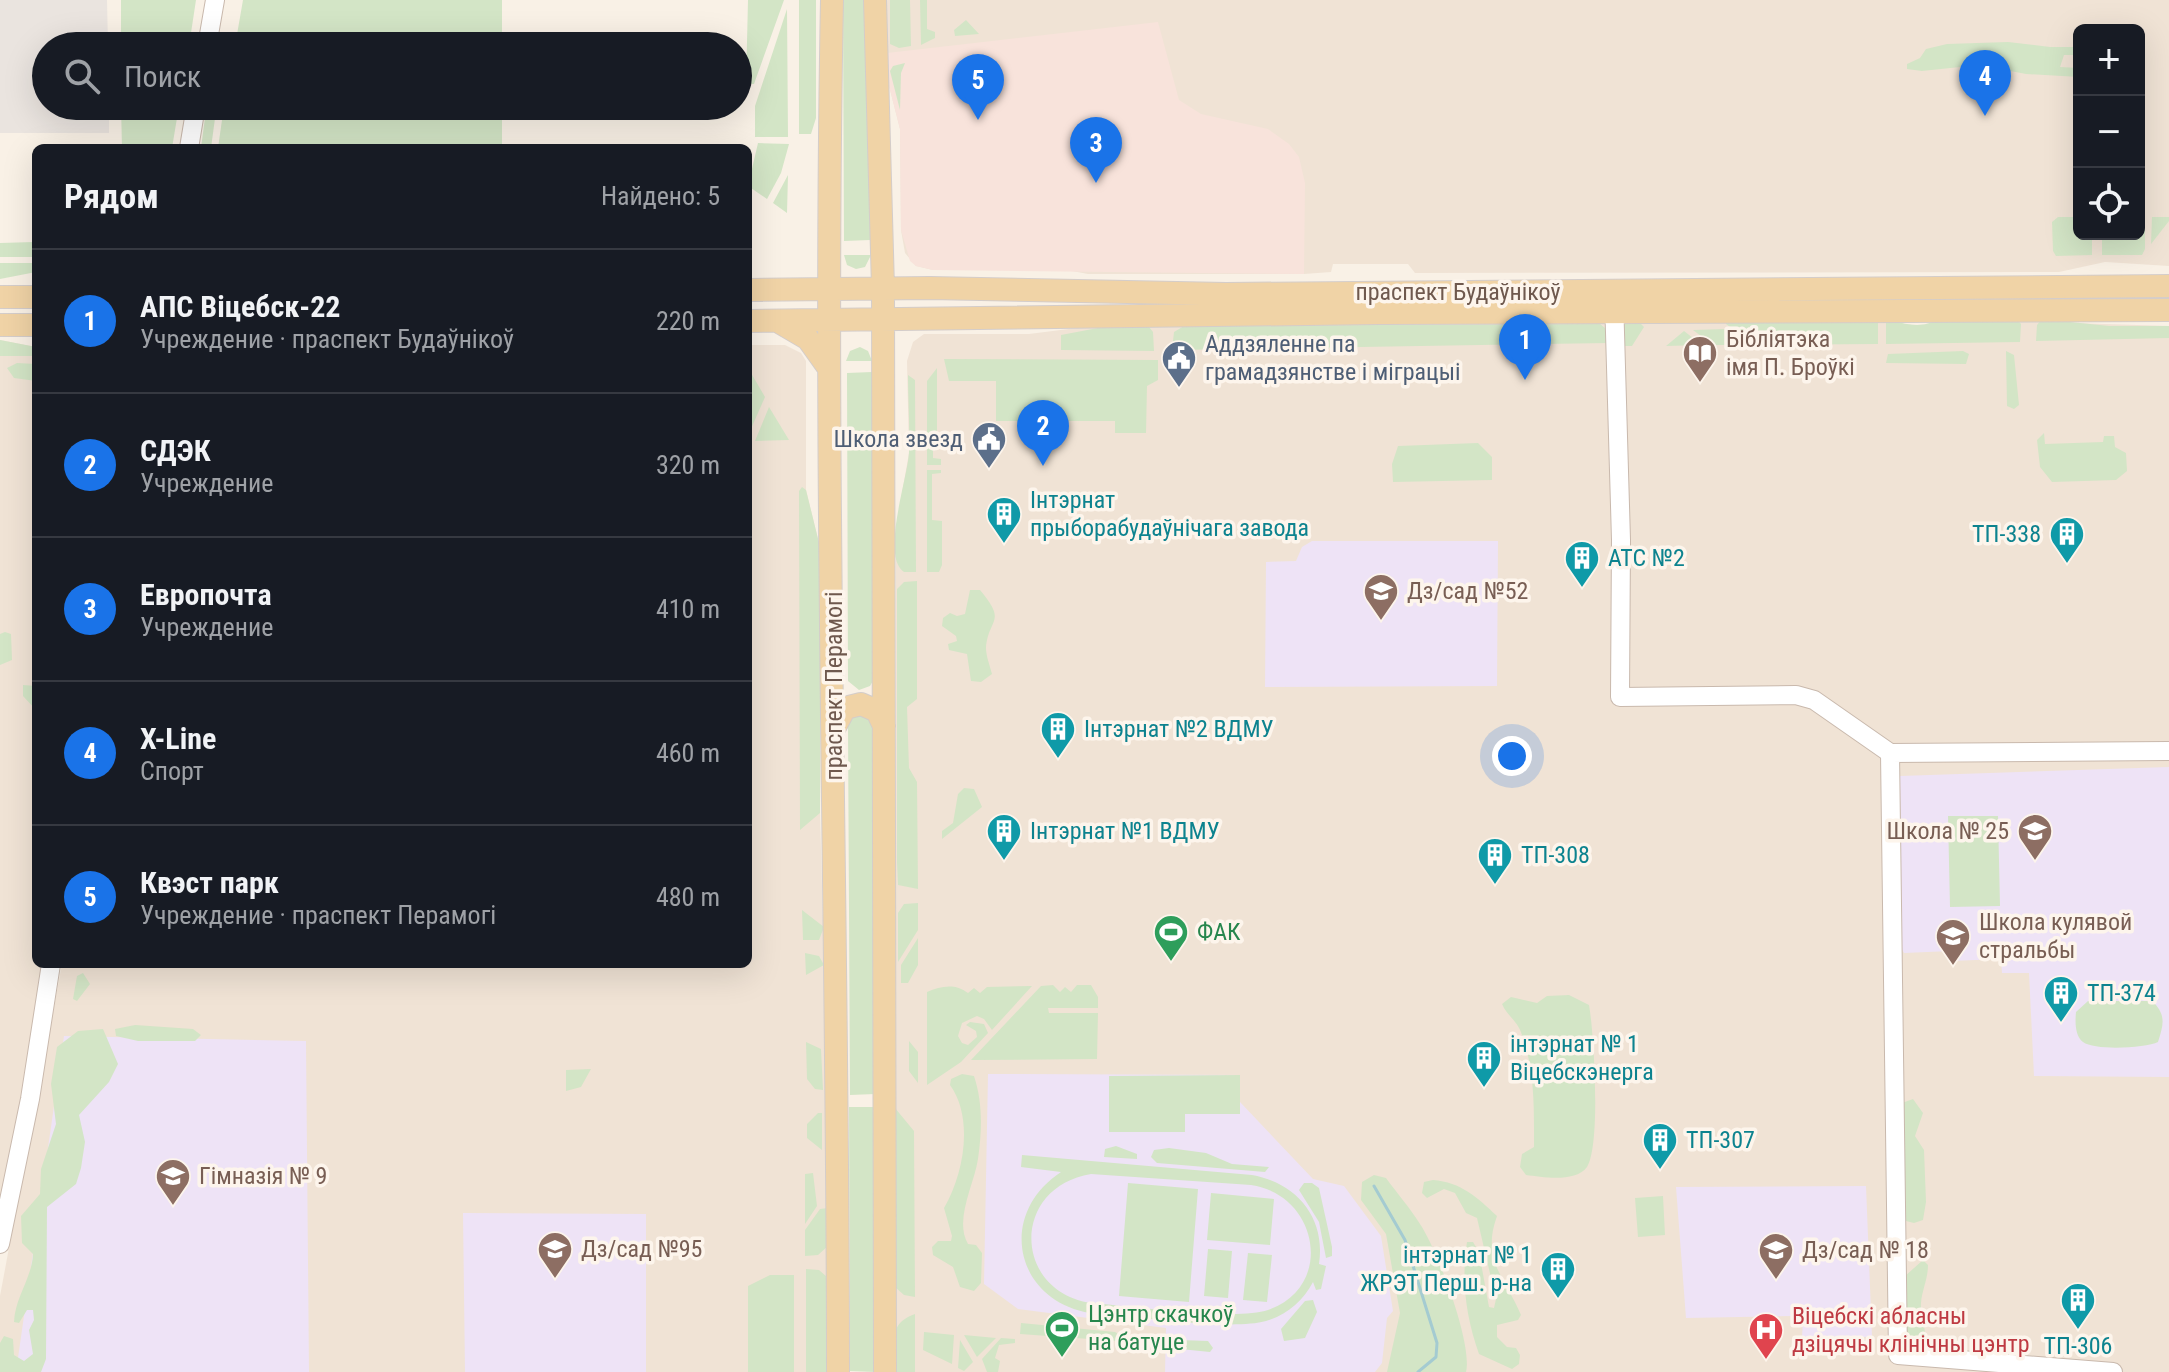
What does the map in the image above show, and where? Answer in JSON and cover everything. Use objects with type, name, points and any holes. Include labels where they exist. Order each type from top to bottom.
[{"type":"main road","name":"праспект Перамогі","points":[[832,0],[827,322],[835,727],[838,1371]]},
{"type":"main road","name":"праспект Перамогі","points":[[875,0],[883,288],[884,1372]]},
{"type":"main road","points":[[777,290],[799,281],[827,247]]},
{"type":"main road","points":[[882,247],[898,273],[930,288]]},
{"type":"main road","name":"праспект Будаўнікоў","points":[[752,321],[931,321],[1165,315],[1298,304],[1458,302],[1614,302],[1753,311],[1793,300],[2029,299],[2169,286]]},
{"type":"main road","name":"праспект Будаўнікоў","points":[[752,290],[930,288],[1172,293],[1298,304]]},
{"type":"main road","name":"праспект Будаўнікоў","points":[[1614,302],[1769,290],[1793,300]]},
{"type":"main road","points":[[0,297],[32,297]]},
{"type":"main road","name":"праспект Будаўнікоў","points":[[2029,299],[2169,310]]},
{"type":"main road","points":[[778,321],[808,339],[828,367]]},
{"type":"main road","points":[[883,366],[900,337],[931,321]]},
{"type":"main road","points":[[0,325],[32,325]]},
{"type":"main road","points":[[834,675],[843,691],[861,697],[876,690],[884,676]]},
{"type":"main road","points":[[835,727],[845,708],[861,704],[877,711],[884,727]]},
{"type":"street","points":[[209,32],[215,0]]},
{"type":"street","points":[[190,144],[194,120]]},
{"type":"street","points":[[1753,311],[1769,290]]},
{"type":"street","points":[[1165,315],[1172,293]]},
{"type":"street","points":[[1614,302],[1621,526],[1620,697],[1796,695],[1814,700],[1890,753],[2169,751]]},
{"type":"street","points":[[1890,753],[1898,1355],[2113,1372]]},
{"type":"street","points":[[0,1244],[30,1099],[50,968]]},
{"type":"shaded area","points":[[0,0],[107,0],[108,32],[32,32],[32,120],[109,120],[109,133],[0,133]]},
{"type":"shaded area","points":[[887,0],[2169,0],[2169,266],[2105,262],[2059,272],[1415,273],[1408,264],[1333,264],[1331,272],[1304,274],[1088,274],[1056,268],[933,270],[916,266],[905,253],[901,230],[900,129],[886,74]]},
{"type":"shaded area","points":[[1158,22],[1179,100],[1201,114],[1268,129],[1289,144],[1299,157],[1305,183],[1304,274],[933,270],[916,266],[910,261],[901,230],[900,129],[886,74],[887,53]]},
{"type":"shaded area","points":[[1890,319],[1896,325],[1930,325],[1938,319],[2169,326],[2169,1372],[896,1372],[896,527],[909,453],[907,361],[913,342],[924,334],[1029,334],[1108,324]]},
{"type":"shaded area","points":[[0,340],[32,346],[32,968],[47,968],[0,1224]]},
{"type":"shaded area","points":[[752,345],[785,345],[801,353],[806,361],[806,490],[821,551],[820,813],[828,1106],[826,1372],[0,1372],[0,1296],[61,968],[752,968]]},
{"type":"shaded area","name":"Дз/сад №52","points":[[1312,541],[1498,541],[1497,686],[1265,687],[1266,562],[1296,561],[1302,547]]},
{"type":"shaded area","name":"Школа № 25","points":[[2169,767],[2169,1077],[2034,1076],[2029,973],[2002,973],[2001,959],[1951,961],[1951,951],[1904,953],[1901,948],[1900,776]]},
{"type":"shaded area","name":"Гімназія № 9","points":[[64,1036],[306,1041],[309,1372],[16,1372]]},
{"type":"shaded area","points":[[988,1074],[1240,1075],[1240,1102],[1313,1179],[1344,1186],[1381,1236],[1393,1311],[1387,1318],[1382,1363],[1375,1372],[1165,1372],[1166,1328],[1018,1309],[984,1284]]},
{"type":"shaded area","name":"Дз/сад № 18","points":[[1866,1186],[1872,1337],[1802,1337],[1803,1320],[1793,1316],[1686,1318],[1676,1187]]},
{"type":"shaded area","name":"Дз/сад №95","points":[[463,1213],[646,1214],[646,1372],[465,1372]]},
{"type":"green space","points":[[121,0],[196,0],[191,32],[121,32]]},
{"type":"green space","points":[[243,0],[502,0],[502,32],[237,32]]},
{"type":"green space","points":[[748,0],[784,0],[754,84],[752,32],[747,32]]},
{"type":"green space","points":[[799,0],[816,0],[816,118],[811,134],[799,134]]},
{"type":"green space","points":[[843,0],[869,0],[870,240],[844,241]]},
{"type":"green space","points":[[890,0],[910,0],[911,46],[899,48],[890,44]]},
{"type":"green space","points":[[920,0],[927,0],[927,29],[935,32],[935,38],[921,45]]},
{"type":"green space","points":[[787,9],[788,137],[755,137],[755,106]]},
{"type":"green space","points":[[966,20],[979,34],[955,36],[954,30]]},
{"type":"green space","points":[[2008,42],[2073,47],[2073,55],[2064,55],[2060,67],[2073,68],[2073,77],[2026,74],[1979,65],[1922,71],[1907,69],[1907,64],[1920,58],[1926,49],[1947,44]]},
{"type":"green space","points":[[905,63],[901,73],[900,110],[890,71],[893,66]]},
{"type":"green space","points":[[121,120],[177,120],[173,144],[122,144]]},
{"type":"green space","points":[[205,120],[215,120],[212,144],[202,144]]},
{"type":"green space","points":[[222,120],[502,120],[502,144],[219,144]]},
{"type":"green space","points":[[758,143],[789,144],[781,173],[767,199],[752,189],[752,169]]},
{"type":"green space","points":[[788,175],[787,213],[773,203]]},
{"type":"green space","points":[[2058,217],[2073,217],[2073,240],[2092,240],[2092,255],[2056,256],[2052,222]]},
{"type":"green space","points":[[2152,217],[2169,217],[2169,221],[2151,244]]},
{"type":"green space","points":[[2102,240],[2145,240],[2142,255],[2102,255]]},
{"type":"green space","points":[[32,242],[32,257],[0,257],[0,243]]},
{"type":"green space","points":[[844,255],[871,255],[865,267],[856,269],[847,265]]},
{"type":"green space","points":[[0,263],[32,263],[32,273],[0,279]]},
{"type":"green space","points":[[1726,318],[1878,319],[1878,344],[1755,345],[1726,324]]},
{"type":"green space","points":[[1886,319],[1918,325],[1938,319],[2017,319],[2021,324],[2020,342],[1886,344]]},
{"type":"green space","points":[[2042,319],[2109,326],[2169,326],[2169,338],[2036,341],[2037,325]]},
{"type":"green space","points":[[1618,323],[1640,323],[1644,327],[1632,346],[1619,346]]},
{"type":"green space","points":[[1600,324],[1610,332],[1610,343],[1172,350],[1174,332],[1184,326]]},
{"type":"green space","points":[[1103,327],[1149,327],[1153,332],[1154,351],[1061,350],[1061,335]]},
{"type":"green space","points":[[1725,329],[1744,345],[1713,345],[1693,330]]},
{"type":"green space","points":[[1684,331],[1702,345],[1666,346]]},
{"type":"green space","points":[[0,340],[32,346],[32,356],[0,356]]},
{"type":"green space","points":[[860,347],[868,351],[872,361],[846,361],[850,351]]},
{"type":"green space","points":[[1963,351],[1969,354],[1966,364],[1886,363],[1888,354]]},
{"type":"green space","points":[[2006,351],[2014,355],[2019,405],[2014,409],[2007,406]]},
{"type":"green space","points":[[944,359],[1158,360],[1158,380],[1147,386],[1146,433],[1115,433],[1115,421],[996,421],[996,381],[949,381]]},
{"type":"green space","points":[[17,363],[32,364],[32,380],[14,378],[7,368]]},
{"type":"green space","points":[[937,368],[937,444],[933,444],[933,458],[941,459],[941,465],[927,465],[927,381]]},
{"type":"green space","points":[[872,372],[874,679],[870,686],[859,690],[848,681],[847,373]]},
{"type":"green space","points":[[752,375],[765,397],[752,426]]},
{"type":"green space","points":[[908,375],[915,380],[916,572],[904,572],[897,563],[895,550],[909,451]]},
{"type":"green space","points":[[769,407],[789,440],[755,441]]},
{"type":"green space","points":[[2044,433],[2045,444],[2103,442],[2104,436],[2114,436],[2115,447],[2126,453],[2127,471],[2116,480],[2052,482],[2040,467],[2037,440]]},
{"type":"green space","points":[[1478,443],[1492,457],[1492,480],[1393,482],[1392,464],[1398,446]]},
{"type":"green space","points":[[927,470],[941,470],[941,473],[932,474],[932,520],[942,521],[942,565],[939,572],[927,572]]},
{"type":"green space","points":[[802,487],[806,490],[821,551],[820,813],[800,830],[799,491]]},
{"type":"green space","points":[[917,581],[917,699],[907,707],[909,768],[917,782],[918,889],[898,885],[897,862],[897,589],[904,582]]},
{"type":"green space","points":[[970,590],[980,590],[995,615],[986,648],[992,674],[981,682],[971,681],[967,654],[949,650],[948,644],[957,641],[956,636],[942,626],[943,618],[950,613],[957,616],[965,614]]},
{"type":"green space","points":[[0,634],[11,634],[12,660],[0,665]]},
{"type":"green space","points":[[23,685],[32,686],[32,706],[23,696]]},
{"type":"green space","points":[[856,713],[874,720],[875,1094],[850,1095],[848,726]]},
{"type":"green space","points":[[964,788],[974,789],[982,807],[942,839],[942,831],[953,823],[958,794]]},
{"type":"green space","points":[[1948,816],[1998,816],[2000,906],[1950,907]]},
{"type":"green space","points":[[918,903],[918,930],[898,962],[898,913],[904,904]]},
{"type":"green space","points":[[802,910],[824,927],[819,940],[803,940]]},
{"type":"green space","points":[[918,938],[918,965],[908,983],[901,983],[901,965]]},
{"type":"green space","points":[[805,953],[819,956],[824,965],[806,975]]},
{"type":"green space","points":[[83,973],[90,984],[77,1001],[73,999],[77,976]]},
{"type":"green space","points":[[1053,985],[1060,992],[1065,987],[1071,992],[1077,985],[1091,985],[1098,997],[1098,1008],[1048,1008],[1049,1013],[1098,1013],[1097,1059],[971,1060],[1041,986]]},
{"type":"green space","points":[[948,986],[968,993],[974,988],[980,993],[987,987],[1032,986],[992,1030],[984,1019],[977,1016],[962,1023],[958,1036],[962,1043],[968,1045],[977,1037],[976,1031],[966,1025],[970,1022],[984,1024],[988,1033],[961,1062],[927,1085],[927,992]]},
{"type":"green space","points":[[1569,995],[1589,1005],[1595,1088],[1591,1155],[1587,1167],[1575,1175],[1558,1178],[1526,1175],[1520,1167],[1522,1154],[1534,1147],[1532,1076],[1520,1030],[1502,1004],[1511,997],[1537,1003],[1547,996]]},
{"type":"green space","points":[[2088,1001],[2152,1001],[2160,1010],[2162,1020],[2158,1042],[2120,1048],[2098,1047],[2083,1042],[2077,1033],[2076,1012]]},
{"type":"green space","points":[[135,1025],[193,1029],[201,1035],[195,1041],[138,1041],[116,1036],[115,1029]]},
{"type":"green space","points":[[103,1029],[118,1064],[109,1082],[79,1115],[85,1142],[76,1184],[47,1207],[46,1359],[41,1372],[0,1372],[0,1343],[4,1336],[13,1339],[14,1355],[24,1361],[33,1354],[29,1330],[34,1320],[33,1310],[27,1310],[19,1323],[14,1322],[33,1254],[22,1243],[21,1216],[40,1194],[41,1169],[56,1124],[51,1084],[57,1047],[78,1031]]},
{"type":"green space","points":[[909,1041],[918,1052],[918,1083],[909,1071]]},
{"type":"green space","points":[[806,1042],[821,1049],[823,1090],[815,1089],[807,1079]]},
{"type":"green space","points":[[591,1069],[581,1087],[566,1091],[566,1070]]},
{"type":"green space","points":[[962,1074],[974,1076],[981,1117],[978,1159],[963,1224],[968,1244],[976,1245],[982,1253],[981,1283],[974,1291],[960,1287],[953,1267],[933,1255],[932,1247],[938,1241],[951,1241],[952,1236],[944,1208],[957,1179],[964,1129],[962,1113],[950,1085],[951,1079]]},
{"type":"green space","points":[[1240,1075],[1240,1114],[1185,1114],[1185,1132],[1109,1132],[1109,1076]]},
{"type":"green space","points":[[1913,1099],[1923,1113],[1915,1136],[1924,1150],[1926,1202],[1923,1220],[1914,1223],[1906,1221],[1903,1207],[1902,1103]]},
{"type":"green space","points":[[849,1107],[874,1107],[875,1372],[850,1371]]},
{"type":"green space","points":[[895,1108],[914,1131],[915,1297],[904,1295],[895,1287]]},
{"type":"green space","points":[[822,1113],[822,1150],[807,1138],[807,1124]]},
{"type":"green space","points":[[1116,1146],[1137,1154],[1137,1159],[1104,1157],[1105,1149]]},
{"type":"green space","points":[[1169,1148],[1206,1153],[1232,1164],[1269,1167],[1265,1172],[1157,1163],[1151,1157],[1154,1150]]},
{"type":"green space","points":[[1022,1155],[1252,1175],[1268,1179],[1295,1195],[1313,1218],[1320,1247],[1319,1264],[1326,1266],[1321,1289],[1316,1290],[1313,1282],[1287,1311],[1266,1321],[1250,1324],[1206,1324],[1090,1313],[1064,1305],[1044,1291],[1031,1274],[1023,1253],[1022,1232],[1028,1210],[1041,1190],[1061,1172],[1021,1167]],"holes":[[[1091,1174],[1251,1185],[1274,1192],[1292,1206],[1304,1223],[1310,1243],[1310,1263],[1303,1282],[1289,1298],[1268,1310],[1232,1314],[1091,1303],[1065,1295],[1046,1280],[1035,1260],[1031,1239],[1035,1217],[1046,1198],[1065,1183]]]},
{"type":"green space","points":[[813,1173],[817,1206],[805,1224],[805,1174]]},
{"type":"green space","points":[[1374,1175],[1386,1178],[1427,1236],[1459,1319],[1467,1359],[1466,1372],[1387,1372],[1400,1313],[1386,1234],[1361,1200],[1362,1182]]},
{"type":"green space","points":[[1433,1180],[1461,1188],[1497,1216],[1493,1231],[1493,1257],[1521,1315],[1518,1320],[1497,1325],[1497,1337],[1507,1347],[1516,1348],[1520,1355],[1519,1364],[1512,1369],[1479,1354],[1471,1326],[1465,1285],[1467,1242],[1473,1242],[1479,1252],[1489,1307],[1494,1308],[1496,1299],[1477,1218],[1466,1213],[1455,1193],[1444,1189],[1427,1198],[1422,1193],[1424,1182]]},
{"type":"green space","points":[[1128,1183],[1198,1189],[1189,1302],[1119,1296]]},
{"type":"green space","points":[[1304,1183],[1312,1183],[1319,1188],[1332,1256],[1326,1258],[1319,1222],[1299,1190]]},
{"type":"green space","points":[[1211,1193],[1274,1199],[1270,1245],[1207,1240]]},
{"type":"green space","points":[[1663,1196],[1665,1235],[1638,1237],[1635,1198]]},
{"type":"green space","points":[[828,1208],[828,1246],[818,1255],[805,1256],[805,1230],[820,1209]]},
{"type":"green space","points":[[1208,1249],[1232,1251],[1228,1298],[1204,1296]]},
{"type":"green space","points":[[1248,1253],[1272,1255],[1267,1302],[1243,1300]]},
{"type":"green space","points":[[1923,1260],[1928,1265],[1921,1303],[1925,1342],[1917,1347],[1911,1346],[1903,1329],[1904,1277]]},
{"type":"green space","points":[[806,1269],[819,1270],[827,1277],[826,1372],[806,1372]]},
{"type":"green space","points":[[770,1275],[794,1275],[794,1372],[748,1372],[748,1286]]},
{"type":"green space","points":[[1313,1300],[1317,1312],[1305,1338],[1284,1341],[1281,1329],[1305,1301]]},
{"type":"green space","points":[[915,1314],[915,1372],[895,1372],[896,1330],[906,1318]]},
{"type":"green space","points":[[1021,1323],[1115,1332],[1131,1342],[1020,1334]]},
{"type":"green space","points":[[924,1332],[954,1335],[952,1364],[923,1350]]},
{"type":"green space","points":[[964,1335],[996,1338],[977,1357]]},
{"type":"green space","points":[[1001,1338],[1015,1339],[1015,1343],[999,1345],[995,1358],[1000,1361],[998,1372],[987,1372],[982,1359]]},
{"type":"green space","points":[[960,1340],[973,1362],[964,1371],[958,1368]]},
{"type":"green space","points":[[1180,1340],[1208,1341],[1213,1348],[1210,1352],[1180,1349],[1176,1343]]},
{"type":"waterway","points":[[1374,1186],[1405,1240],[1437,1343],[1436,1357],[1418,1372]]},
{"type":"place","name":"X-Line","points":[[1985,116]]},
{"type":"place","name":"Квэст парк","points":[[978,120]]},
{"type":"place","name":"Европочта","points":[[1096,183]]},
{"type":"place","name":"АПС Віцебск-22","points":[[1525,380]]},
{"type":"place","name":"Бібліятэка імя П. Броўкі","points":[[1700,384]]},
{"type":"place","name":"Аддзяленне па грамадзянстве і міграцыі","points":[[1179,389]]},
{"type":"place","name":"СДЭК","points":[[1043,466]]},
{"type":"place","name":"Школа звезд","points":[[989,470]]},
{"type":"place","name":"Інтэрнат прыборабудаўнічага завода","points":[[1004,545]]},
{"type":"place","name":"ТП-338","points":[[2067,565]]},
{"type":"place","name":"АТС №2","points":[[1582,589]]},
{"type":"place","name":"Дз/сад №52","points":[[1381,622]]},
{"type":"place","name":"Інтэрнат №2 ВДМУ","points":[[1058,760]]},
{"type":"place","name":"Інтэрнат №1 ВДМУ","points":[[1004,862]]},
{"type":"place","name":"Школа № 25","points":[[2035,862]]},
{"type":"place","name":"ТП-308","points":[[1495,886]]},
{"type":"place","name":"ФАК","points":[[1171,963]]},
{"type":"place","name":"Школа кулявой стральбы","points":[[1953,967]]},
{"type":"place","name":"ТП-374","points":[[2061,1024]]},
{"type":"place","name":"інтэрнат № 1 Віцебскэнерга","points":[[1484,1089]]},
{"type":"place","name":"ТП-307","points":[[1660,1171]]},
{"type":"place","name":"Гімназія № 9","points":[[173,1207]]},
{"type":"place","name":"Дз/сад №95","points":[[555,1280]]},
{"type":"place","name":"Дз/сад № 18","points":[[1776,1281]]},
{"type":"place","name":"інтэрнат № 1 ЖРЭТ Перш. р-на","points":[[1558,1300]]},
{"type":"place","name":"ТП-306","points":[[2078,1331]]},
{"type":"place","name":"Цэнтр скачкоў на батуце","points":[[1062,1359]]},
{"type":"place","name":"Віцебскі абласны дзіцячы клінічны цэнтр","points":[[1766,1361]]}]
